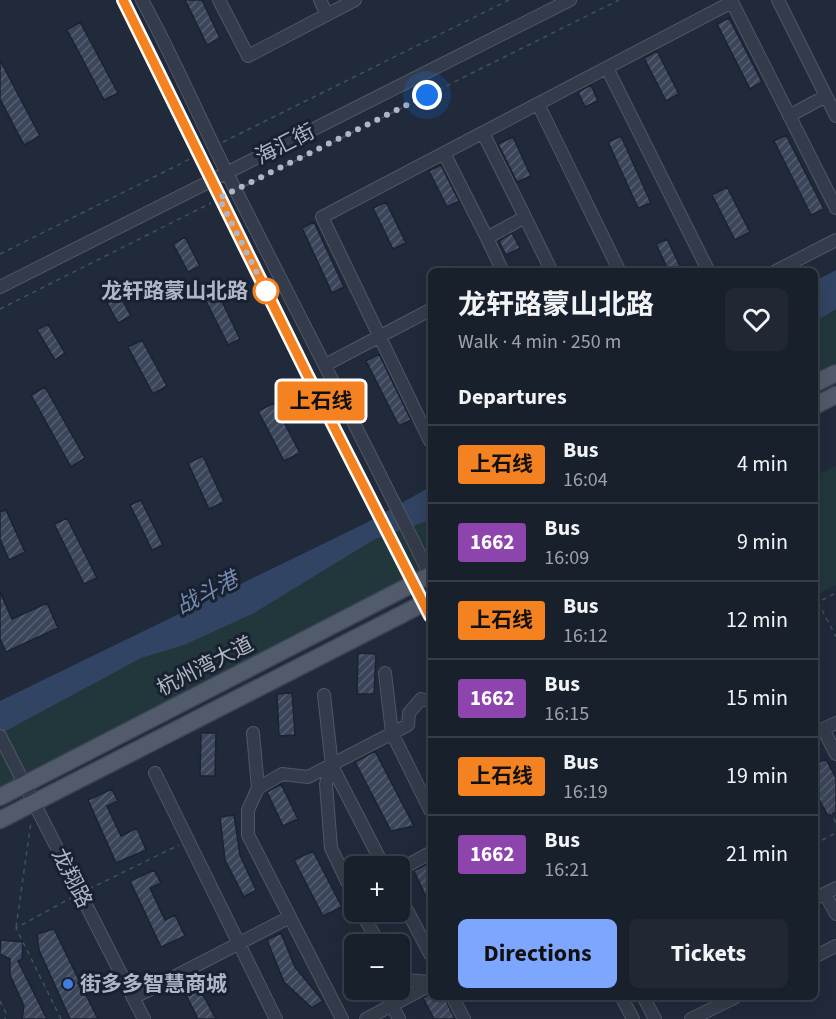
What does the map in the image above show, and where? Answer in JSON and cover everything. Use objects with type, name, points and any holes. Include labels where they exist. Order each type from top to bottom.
[{"type":"main road","points":[[818,382],[836,373]]},
{"type":"main road","points":[[818,404],[836,395]]},
{"type":"main road","name":"杭州湾大道","points":[[0,797],[428,576]]},
{"type":"main road","name":"杭州湾大道","points":[[0,820],[428,606]]},
{"type":"street","points":[[123,0],[211,182],[398,554],[428,606]]},
{"type":"street","points":[[142,0],[173,55],[227,174],[327,364],[428,571]]},
{"type":"street","points":[[219,0],[248,56],[355,0]]},
{"type":"street","points":[[320,0],[327,15]]},
{"type":"street","name":"海汇街","points":[[0,287],[570,0]]},
{"type":"street","points":[[778,0],[836,116]]},
{"type":"street","points":[[428,437],[322,217],[732,2],[836,208]]},
{"type":"street","points":[[607,68],[707,268]]},
{"type":"street","points":[[789,116],[826,96]]},
{"type":"street","points":[[538,104],[618,268]]},
{"type":"street","points":[[483,133],[550,268]]},
{"type":"street","points":[[444,153],[501,268]]},
{"type":"street","points":[[486,238],[525,217]]},
{"type":"street","points":[[782,268],[836,240]]},
{"type":"street","points":[[327,364],[428,311]]},
{"type":"street","points":[[385,673],[392,734],[428,806]]},
{"type":"street","points":[[324,695],[332,766],[378,856]]},
{"type":"street","points":[[258,788],[282,774],[308,777],[332,766],[408,725],[410,713],[421,699],[428,701]]},
{"type":"street","points":[[836,723],[819,731],[836,754]]},
{"type":"street","points":[[253,734],[258,788],[248,810],[248,835],[342,1019]]},
{"type":"street","name":"龙翔路","points":[[0,736],[144,1019]]},
{"type":"street","points":[[332,766],[326,784],[331,848],[344,875]]},
{"type":"street","points":[[155,773],[276,1019]]},
{"type":"street","points":[[410,864],[428,854]]},
{"type":"street","points":[[825,894],[836,914]]},
{"type":"street","points":[[410,916],[428,950]]},
{"type":"street","points":[[133,998],[290,917]]},
{"type":"street","points":[[818,955],[836,946]]},
{"type":"street","points":[[410,980],[428,983]]},
{"type":"street","points":[[366,1019],[428,984]]},
{"type":"street","points":[[454,1000],[464,1019]]},
{"type":"street","points":[[623,1000],[633,1019]]},
{"type":"street","points":[[645,1000],[655,1019]]},
{"type":"street","points":[[691,1019],[730,1000]]},
{"type":"street","points":[[392,1005],[399,1019]]},
{"type":"path","points":[[214,147],[509,0]]},
{"type":"path","points":[[235,190],[619,0]]},
{"type":"path","points":[[0,254],[198,155]]},
{"type":"path","points":[[0,309],[219,198]]},
{"type":"path","points":[[836,593],[818,602],[836,637]]},
{"type":"path","points":[[818,786],[836,823]]},
{"type":"path","points":[[818,802],[825,799]]},
{"type":"path","points":[[33,803],[16,928],[60,1019]]},
{"type":"path","points":[[819,842],[836,833]]},
{"type":"path","points":[[16,928],[80,893],[188,841]]},
{"type":"path","points":[[0,1001],[6,1012],[5,1019]]},
{"type":"green space","points":[[836,306],[836,362],[818,372],[818,317]]},
{"type":"green space","points":[[836,466],[836,585],[818,594],[818,475]]},
{"type":"green space","points":[[428,517],[428,572],[0,792],[0,733],[141,655],[374,536]]},
{"type":"water","points":[[836,270],[836,309],[818,320],[818,279]]},
{"type":"water","points":[[428,488],[428,521],[375,539],[254,613],[184,645],[141,658],[0,734],[0,701],[366,523]]},
{"type":"building","points":[[185,0],[202,0],[220,38],[207,45]]},
{"type":"building","points":[[729,18],[762,82],[750,89],[717,24]]},
{"type":"building","points":[[80,22],[118,93],[104,100],[67,30]]},
{"type":"building","points":[[657,51],[679,94],[666,101],[644,58]]},
{"type":"building","points":[[0,60],[40,136],[24,145],[0,99]]},
{"type":"building","points":[[591,85],[598,101],[585,107],[578,92]]},
{"type":"building","points":[[786,135],[824,209],[811,215],[774,141]]},
{"type":"building","points":[[621,136],[651,203],[638,208],[608,142]]},
{"type":"building","points":[[513,137],[531,176],[517,182],[498,144]]},
{"type":"building","points":[[441,165],[459,201],[447,207],[429,171]]},
{"type":"building","points":[[727,187],[750,232],[735,240],[712,195]]},
{"type":"building","points":[[386,202],[406,243],[393,249],[373,208]]},
{"type":"building","points":[[314,222],[344,287],[332,293],[302,228]]},
{"type":"building","points":[[512,233],[520,248],[506,255],[499,241]]},
{"type":"building","points":[[185,237],[200,266],[188,272],[173,244]]},
{"type":"building","points":[[667,239],[681,268],[667,268],[656,244]]},
{"type":"building","points":[[217,291],[240,339],[228,345],[204,297]]},
{"type":"building","points":[[118,292],[131,316],[118,323],[105,299]]},
{"type":"building","points":[[48,324],[65,353],[55,360],[37,330]]},
{"type":"building","points":[[142,340],[167,386],[153,394],[128,347]]},
{"type":"building","points":[[379,354],[411,420],[399,426],[366,361]]},
{"type":"building","points":[[45,387],[85,458],[71,467],[31,395]]},
{"type":"building","points":[[274,403],[300,453],[284,461],[258,411]]},
{"type":"building","points":[[203,456],[224,502],[209,509],[188,463]]},
{"type":"building","points":[[141,500],[163,545],[152,550],[130,505]]},
{"type":"building","points":[[6,510],[25,552],[9,560],[0,539],[0,512]]},
{"type":"building","points":[[67,518],[97,578],[84,584],[54,524]]},
{"type":"building","points":[[0,592],[12,619],[47,603],[58,628],[6,652],[0,639]]},
{"type":"building","points":[[358,653],[376,654],[374,694],[357,694]]},
{"type":"building","points":[[292,693],[295,735],[279,736],[277,694]]},
{"type":"building","points":[[201,733],[216,733],[215,776],[200,776]]},
{"type":"building","points":[[375,751],[414,826],[391,831],[355,762]]},
{"type":"building","points":[[826,759],[836,778],[836,812],[828,816],[818,797],[818,763]]},
{"type":"building","points":[[281,784],[298,819],[283,826],[267,792]]},
{"type":"building","points":[[112,789],[118,801],[107,806],[121,836],[137,828],[146,850],[116,863],[88,800]]},
{"type":"building","points":[[234,815],[240,855],[256,890],[244,897],[225,860],[220,817]]},
{"type":"building","points":[[313,851],[342,907],[323,916],[294,860]]},
{"type":"building","points":[[428,863],[428,902],[414,871]]},
{"type":"building","points":[[154,870],[161,883],[150,888],[165,920],[175,915],[185,936],[161,947],[130,881]]},
{"type":"building","name":"街多多智慧商城","points":[[54,929],[98,1019],[70,1019],[39,950],[37,934]]},
{"type":"building","points":[[281,933],[295,967],[323,1001],[312,1008],[284,982],[267,940]]},
{"type":"building","points":[[1,940],[23,942],[22,959],[18,961],[47,1019],[22,1019],[24,1006],[10,975],[10,959],[0,954]]},
{"type":"building","points":[[203,971],[194,978],[216,1019],[198,1019],[180,983]]},
{"type":"building","points":[[428,995],[428,1000],[446,1000],[455,1019],[434,1019],[423,998]]},
{"type":"bus line","name":"上石线","points":[[123,0],[307,374],[428,612]]},
{"type":"place","name":"龙轩路蒙山北路","points":[[266,291]]},
{"type":"place","name":"街多多智慧商城","points":[[68,984]]},
{"type":"route","points":[[266,291],[219,198],[427,95]]},
{"type":"water label","name":"战斗港","points":[[207,593]]}]
